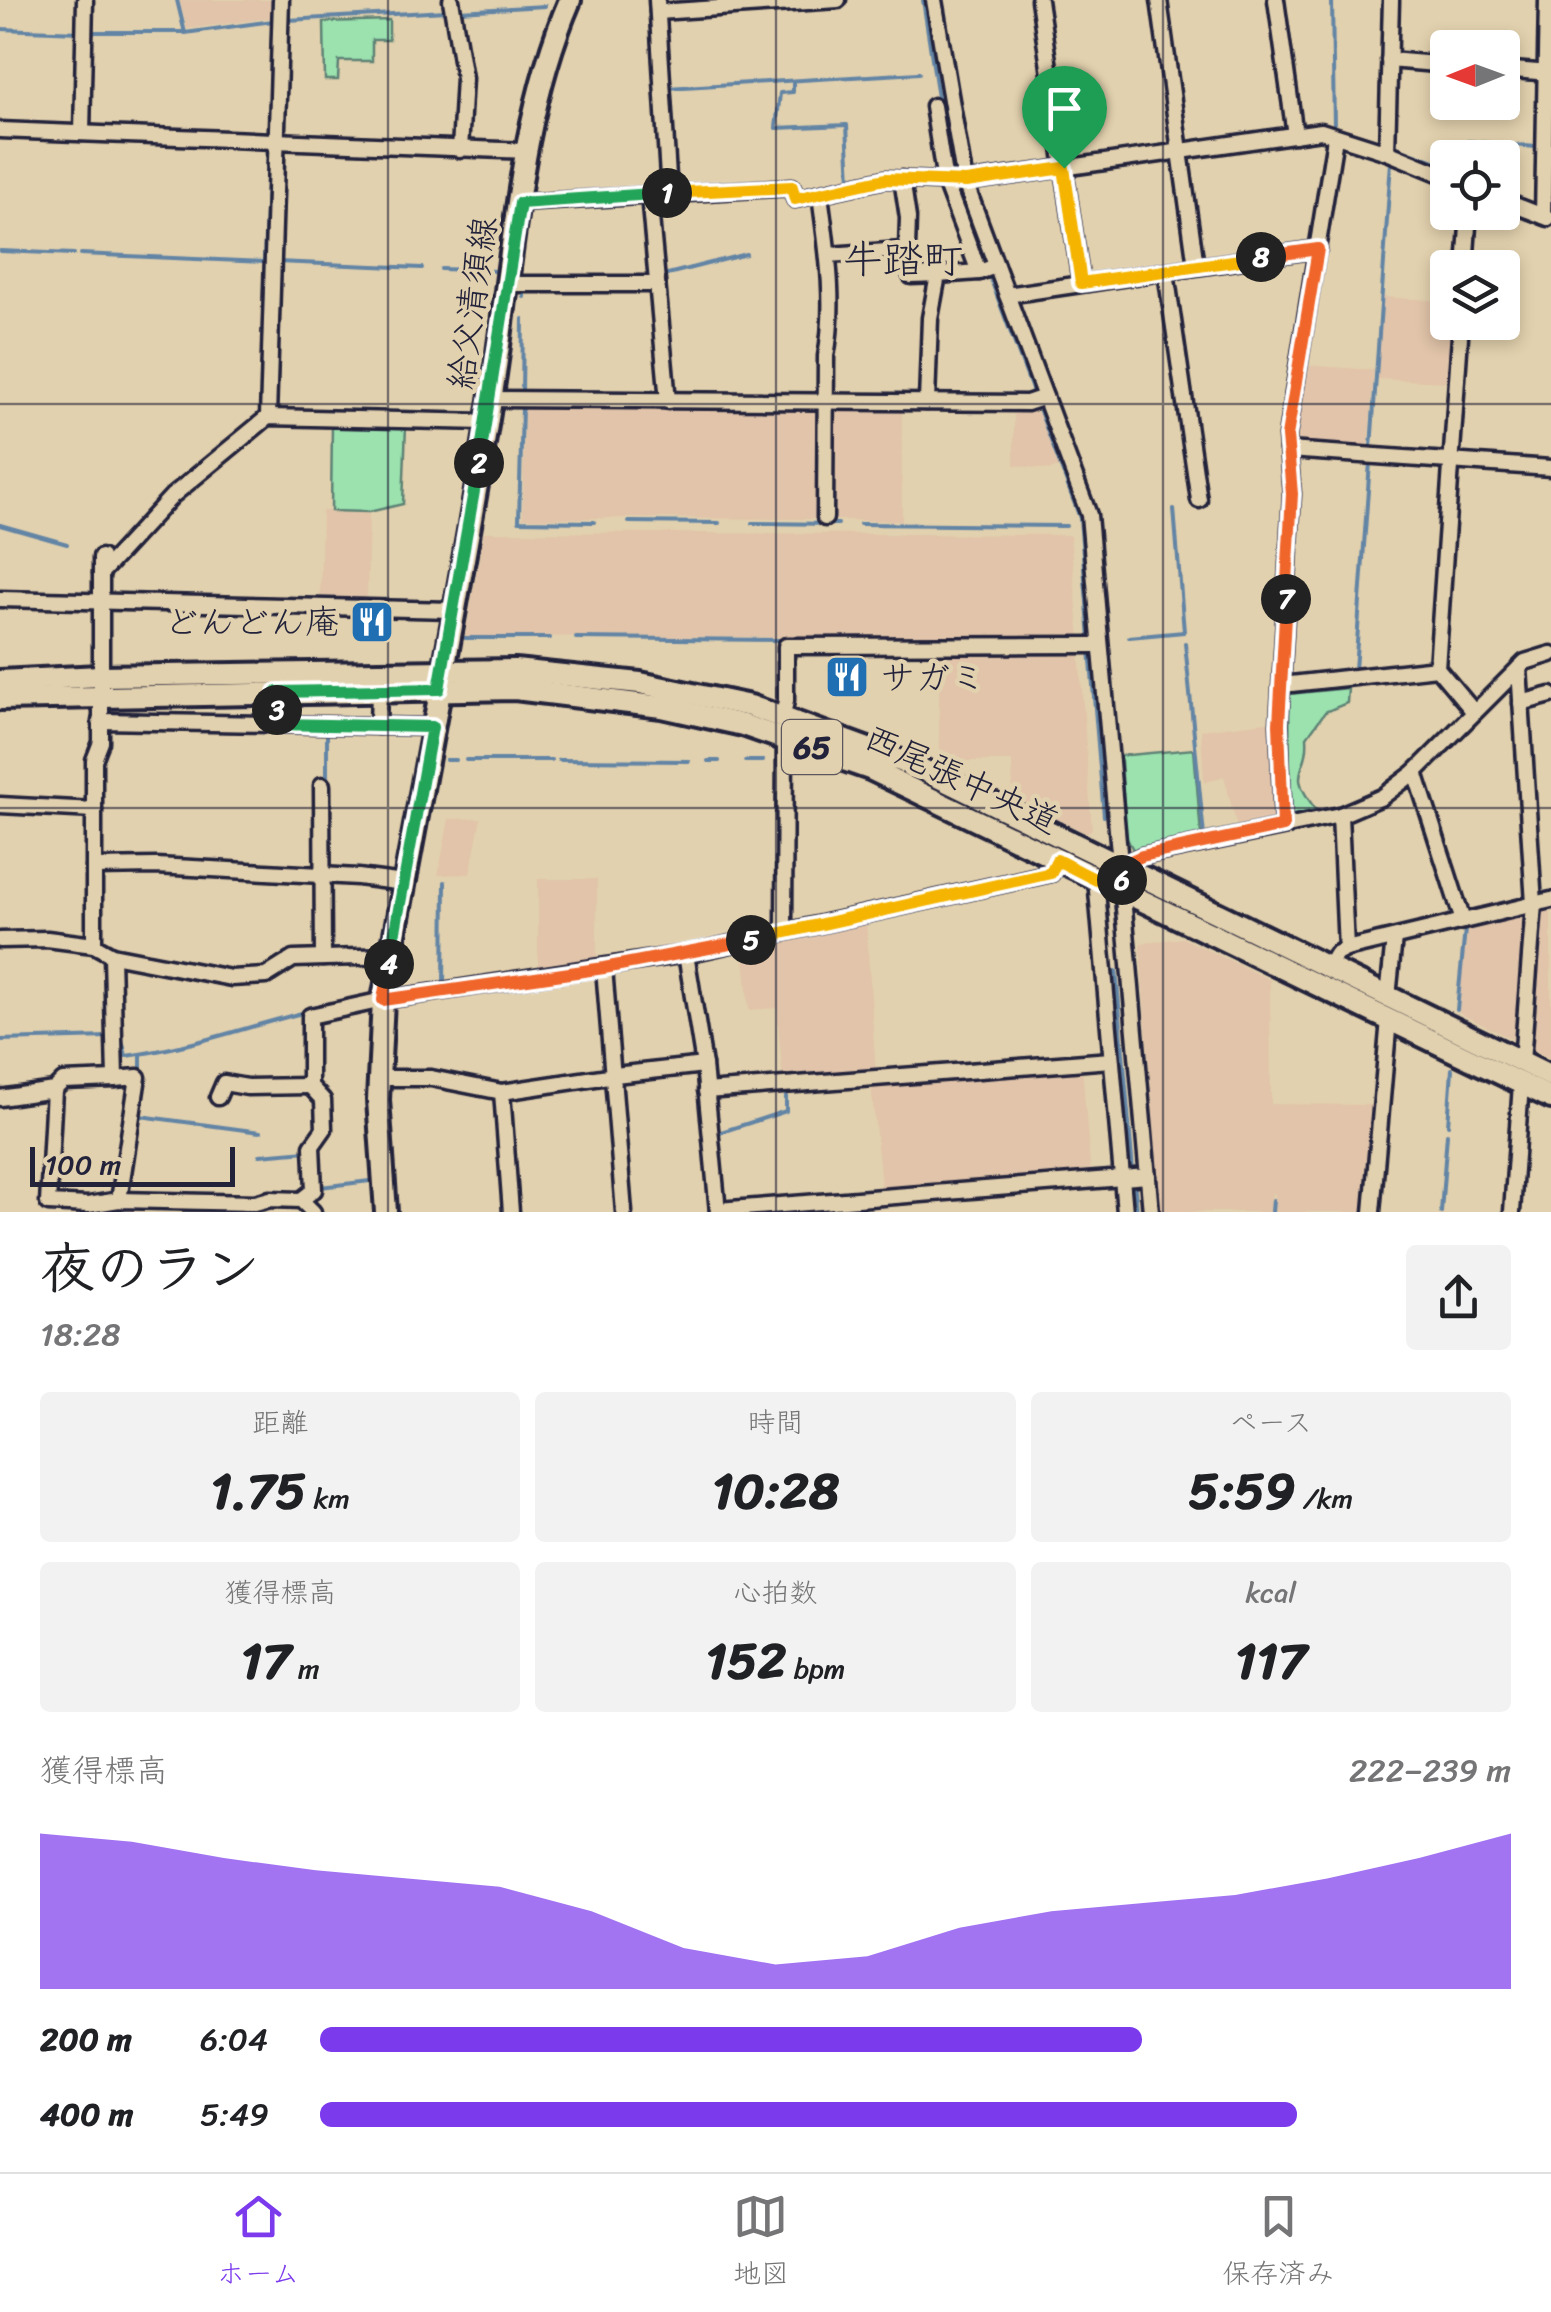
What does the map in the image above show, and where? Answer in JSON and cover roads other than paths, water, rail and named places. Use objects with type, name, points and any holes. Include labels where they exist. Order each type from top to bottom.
[{"type":"main road","name":"給父清須線","points":[[386,1212],[378,1078],[383,1000],[492,399],[528,151],[541,87],[570,0]]},
{"type":"main road","name":"西尾張中央道","points":[[0,681],[224,693],[379,690],[515,670],[581,674],[704,695],[784,727],[1551,1098]]},
{"type":"main road","name":"西尾張中央道","points":[[0,699],[100,686],[440,680]]},
{"type":"main road","name":"西尾張中央道","points":[[784,727],[917,767],[1551,1076]]},
{"type":"street","points":[[82,134],[85,0]]},
{"type":"street","points":[[268,417],[281,0]]},
{"type":"street","points":[[451,0],[464,78],[460,150]]},
{"type":"street","points":[[668,193],[657,6],[838,0]]},
{"type":"street","points":[[934,0],[955,182]]},
{"type":"street","points":[[1039,0],[1081,283]]},
{"type":"street","points":[[1159,0],[1196,266]]},
{"type":"street","points":[[1276,0],[1295,135]]},
{"type":"street","points":[[1387,152],[1390,0]]},
{"type":"street","points":[[1520,207],[1547,218],[1546,0]]},
{"type":"street","points":[[1389,60],[1430,63]]},
{"type":"street","points":[[1520,70],[1548,72]]},
{"type":"street","points":[[934,106],[955,182],[987,269],[1007,295],[1038,399],[1089,515],[1093,645],[1124,894],[1134,1177],[1124,1212]]},
{"type":"street","points":[[0,130],[528,151]]},
{"type":"street","points":[[520,203],[792,187],[795,199],[862,183],[902,179],[955,182],[1321,131],[1430,170]]},
{"type":"street","points":[[1283,826],[1279,724],[1292,494],[1287,436],[1335,138]]},
{"type":"street","points":[[828,256],[908,249],[902,179]]},
{"type":"street","points":[[648,195],[668,401]]},
{"type":"street","points":[[820,195],[828,256],[830,336],[826,356],[825,518]]},
{"type":"street","points":[[1007,295],[1318,249]]},
{"type":"street","points":[[903,250],[911,276],[987,269]]},
{"type":"street","points":[[1166,272],[1198,500]]},
{"type":"street","points":[[927,402],[930,318],[938,275]]},
{"type":"street","points":[[508,284],[656,284]]},
{"type":"street","points":[[1460,340],[1437,668],[1474,712]]},
{"type":"street","points":[[492,399],[826,403],[1038,399]]},
{"type":"street","points":[[94,945],[94,760],[100,742],[101,565],[172,496],[268,417],[486,422]]},
{"type":"street","points":[[1288,450],[1551,468]]},
{"type":"street","points":[[0,598],[453,610]]},
{"type":"street","points":[[784,932],[786,646],[1093,645]]},
{"type":"street","points":[[1120,866],[1142,856],[1340,815],[1382,796],[1415,772],[1526,662],[1551,654]]},
{"type":"street","points":[[1282,685],[1437,668]]},
{"type":"street","points":[[1519,668],[1534,904],[1522,1062]]},
{"type":"street","points":[[378,726],[379,690]]},
{"type":"street","points":[[276,724],[277,692]]},
{"type":"street","points":[[224,693],[224,723]]},
{"type":"street","points":[[1521,703],[1551,695]]},
{"type":"street","points":[[100,721],[432,727]]},
{"type":"street","points":[[1415,772],[1463,921]]},
{"type":"street","points":[[322,786],[323,958]]},
{"type":"street","points":[[0,805],[94,810]]},
{"type":"street","points":[[1340,815],[1346,949]]},
{"type":"street","points":[[54,1090],[48,1203],[88,1209],[118,1200],[301,1200],[314,1190],[312,1146],[324,1130],[323,1100],[310,1086],[310,1016],[383,1000],[686,954],[1051,873],[1057,860]]},
{"type":"street","points":[[94,866],[156,866],[404,882]]},
{"type":"street","points":[[1096,879],[1112,1060],[1134,1177],[1150,1212]]},
{"type":"street","points":[[1328,970],[1336,954],[1346,949],[1551,900]]},
{"type":"street","points":[[1388,998],[1394,938]]},
{"type":"street","points":[[0,940],[94,945],[112,955],[231,978],[266,976],[293,959],[391,956]]},
{"type":"street","points":[[686,954],[704,1066],[716,1211],[1134,1177]]},
{"type":"street","points":[[112,955],[115,1078]]},
{"type":"street","points":[[604,968],[624,1212]]},
{"type":"street","points":[[1372,1212],[1388,1019]]},
{"type":"street","points":[[706,1091],[1112,1060]]},
{"type":"street","points":[[378,1078],[431,1078],[502,1092],[704,1066]]},
{"type":"street","points":[[0,1098],[54,1090],[63,1081],[138,1078],[118,1200]]},
{"type":"street","points":[[218,1097],[224,1082],[247,1087],[310,1086]]},
{"type":"street","points":[[1512,1212],[1521,1084]]},
{"type":"street","points":[[502,1092],[512,1212]]},
{"type":"street","points":[[301,1200],[312,1212]]},
{"type":"waterway","points":[[177,0],[185,33],[273,21],[269,134]]},
{"type":"waterway","points":[[923,0],[939,104]]},
{"type":"waterway","points":[[1332,0],[1334,127],[1341,130]]},
{"type":"waterway","points":[[459,11],[545,6]]},
{"type":"waterway","points":[[288,20],[446,11]]},
{"type":"waterway","points":[[0,29],[80,32]]},
{"type":"waterway","points":[[90,32],[185,32]]},
{"type":"waterway","points":[[1380,135],[1382,68]]},
{"type":"waterway","points":[[1402,69],[1430,71]]},
{"type":"waterway","points":[[667,88],[919,73]]},
{"type":"waterway","points":[[1520,79],[1533,80]]},
{"type":"waterway","points":[[793,83],[793,92],[780,93],[776,128],[847,125],[850,181]]},
{"type":"waterway","points":[[1520,146],[1536,147]]},
{"type":"waterway","points":[[1404,150],[1430,159]]},
{"type":"waterway","points":[[81,254],[264,262],[268,151]]},
{"type":"waterway","points":[[1391,162],[1371,448],[1442,453]]},
{"type":"waterway","points":[[956,186],[1080,518],[1090,639]]},
{"type":"waterway","points":[[994,239],[1013,288]]},
{"type":"waterway","points":[[0,251],[74,254]]},
{"type":"waterway","points":[[660,276],[746,254]]},
{"type":"waterway","points":[[276,262],[422,268]]},
{"type":"waterway","points":[[441,269],[497,271]]},
{"type":"waterway","points":[[524,291],[524,297]]},
{"type":"waterway","points":[[522,393],[523,319]]},
{"type":"waterway","points":[[522,406],[536,406]]},
{"type":"waterway","points":[[555,406],[818,409]]},
{"type":"waterway","points":[[522,407],[519,521],[594,522]]},
{"type":"waterway","points":[[833,409],[1015,410]]},
{"type":"waterway","points":[[1463,455],[1551,461]]},
{"type":"waterway","points":[[1355,670],[1370,462]]},
{"type":"waterway","points":[[1129,637],[1184,632],[1174,509]]},
{"type":"waterway","points":[[629,522],[719,523]]},
{"type":"waterway","points":[[752,523],[838,524]]},
{"type":"waterway","points":[[860,524],[1066,526]]},
{"type":"waterway","points":[[0,525],[67,544]]},
{"type":"waterway","points":[[465,638],[550,638]]},
{"type":"waterway","points":[[576,638],[782,640]]},
{"type":"waterway","points":[[1185,643],[1204,836],[1201,837]]},
{"type":"waterway","points":[[1090,649],[1104,816]]},
{"type":"waterway","points":[[1287,760],[1287,691],[1429,676]]},
{"type":"waterway","points":[[327,730],[327,784]]},
{"type":"waterway","points":[[446,760],[456,760]]},
{"type":"waterway","points":[[466,760],[551,760]]},
{"type":"waterway","points":[[559,760],[689,761]]},
{"type":"waterway","points":[[708,761],[719,761]]},
{"type":"waterway","points":[[745,761],[763,761]]},
{"type":"waterway","points":[[1289,814],[1331,809]]},
{"type":"waterway","points":[[444,986],[445,882]]},
{"type":"waterway","points":[[737,935],[777,927]]},
{"type":"waterway","points":[[1457,1010],[1465,929]]},
{"type":"waterway","points":[[669,950],[727,937]]},
{"type":"waterway","points":[[329,949],[377,950]]},
{"type":"waterway","points":[[1116,971],[1133,1171]]},
{"type":"waterway","points":[[121,1036],[126,1056],[196,1042],[310,1011]]},
{"type":"waterway","points":[[0,1040],[109,1037]]},
{"type":"waterway","points":[[141,1054],[141,1073]]},
{"type":"waterway","points":[[1448,1125],[1452,1069]]},
{"type":"waterway","points":[[715,1134],[786,1111],[786,1090]]},
{"type":"waterway","points":[[142,1092],[140,1116],[260,1132]]},
{"type":"waterway","points":[[1441,1212],[1447,1134]]},
{"type":"waterway","points":[[260,1155],[307,1154]]},
{"type":"waterway","points":[[1134,1180],[1137,1212]]},
{"type":"waterway","points":[[320,1187],[370,1181]]},
{"type":"waterway","points":[[1272,1212],[1273,1200]]},
{"type":"place","name":"どんどん庵","points":[[372,622]]},
{"type":"place","name":"サガミ","points":[[847,677]]},
{"type":"district","name":"牛踏町","points":[[903,259]]}]
